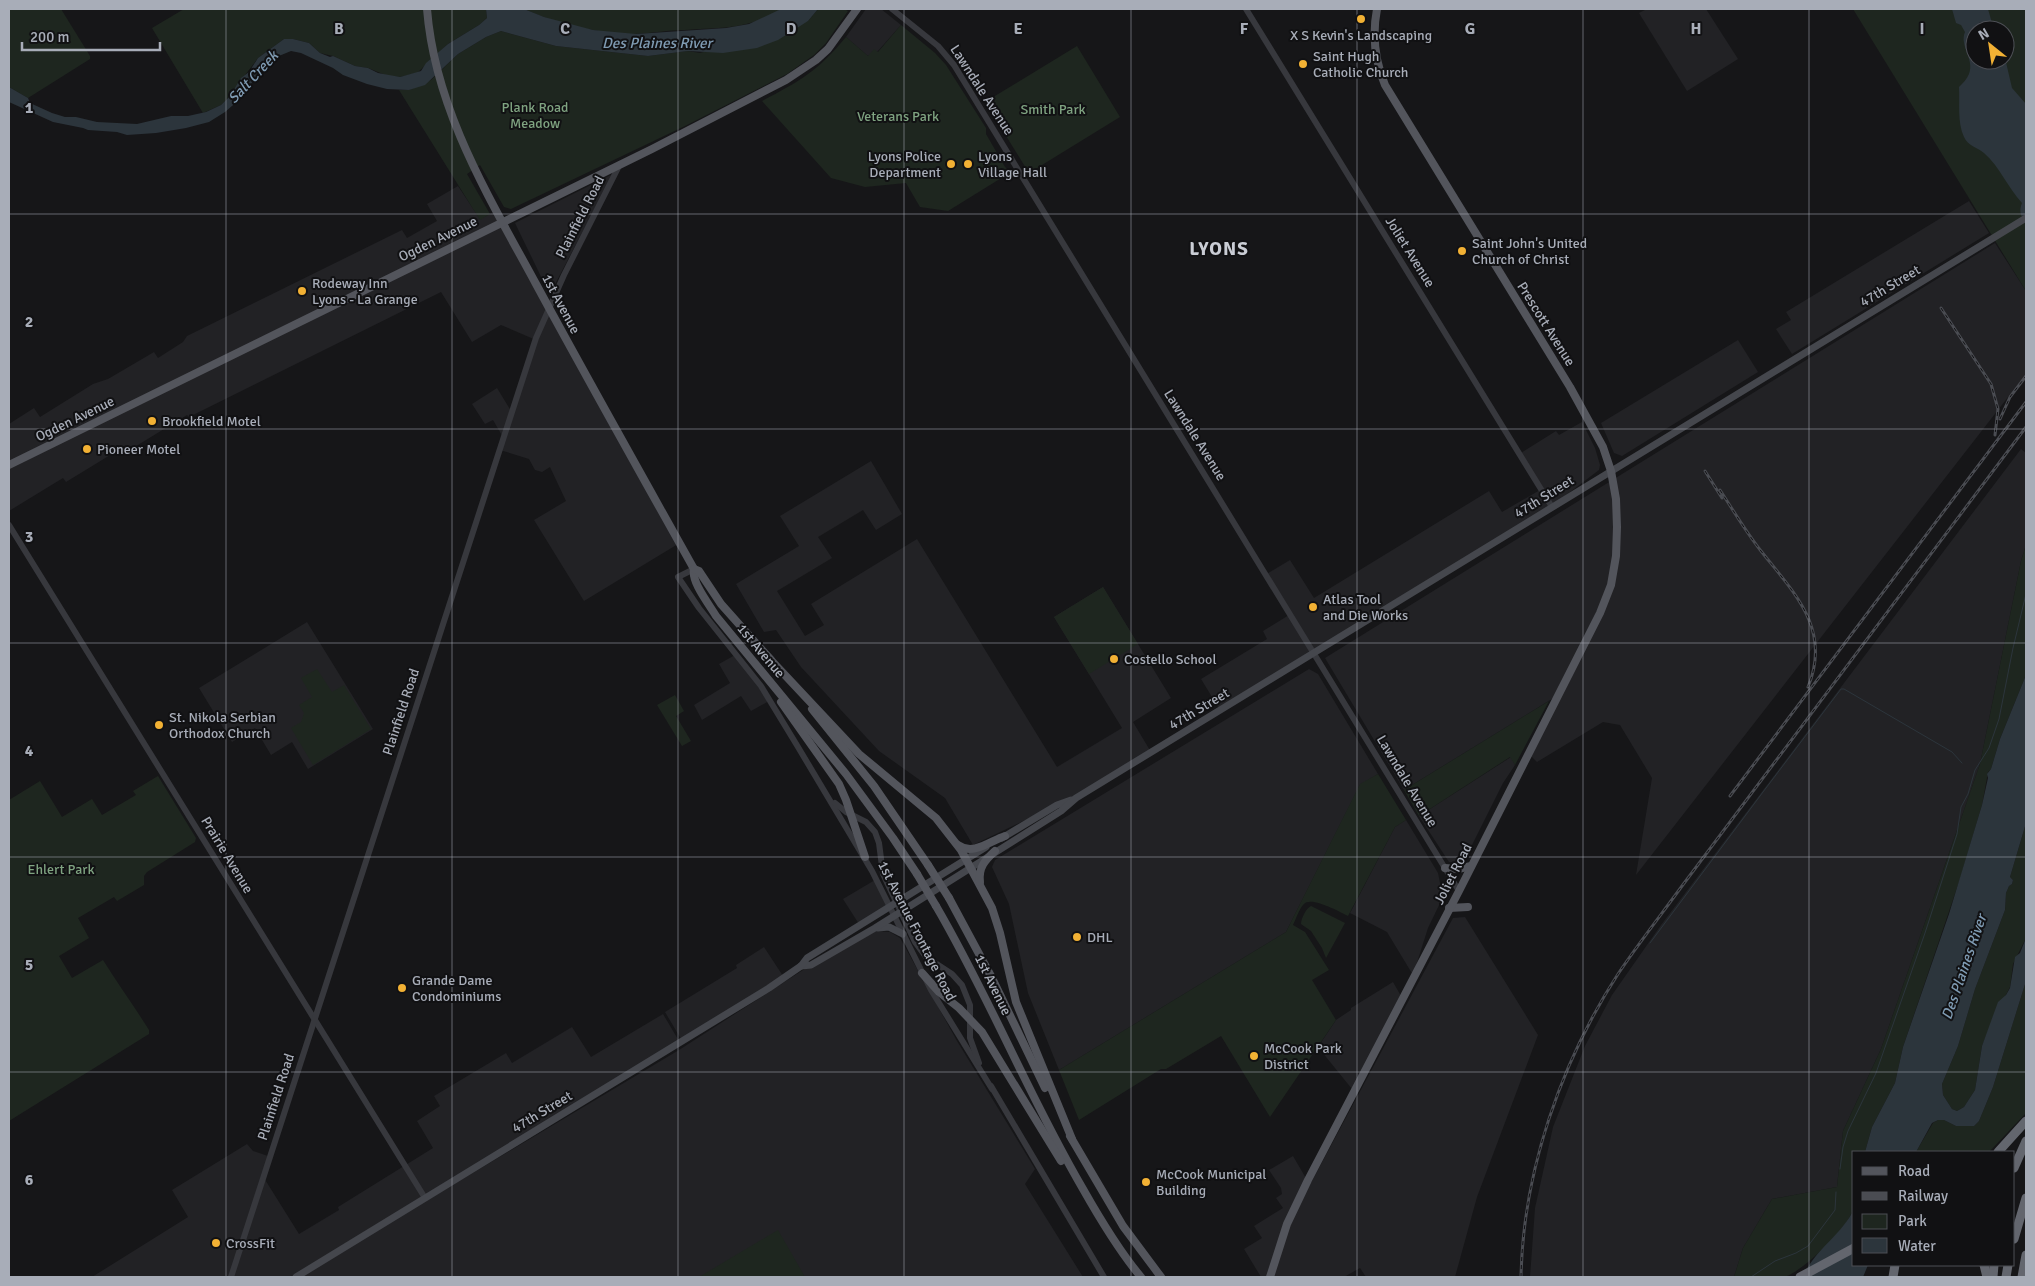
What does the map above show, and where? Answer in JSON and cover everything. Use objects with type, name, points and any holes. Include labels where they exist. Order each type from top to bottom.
[{"type":"highway","points":[[1999,1151],[2026,1121]]},
{"type":"highway","points":[[2015,1166],[2026,1141]]},
{"type":"highway","points":[[2015,1236],[2026,1198]]},
{"type":"highway","points":[[1800,1277],[1852,1249]]},
{"type":"highway","points":[[2022,1277],[2026,1255]]},
{"type":"main road","name":"1st Avenue","points":[[427,9],[432,46],[440,80],[459,137],[502,221],[614,428],[694,568],[700,573],[720,604],[768,657],[869,780],[928,865],[949,898],[992,978],[1072,1140],[1123,1226],[1161,1277]]},
{"type":"main road","name":"Ogden Avenue","points":[[9,465],[781,83],[802,71],[828,49],[857,9]]},
{"type":"main road","name":"Prescott Avenue","points":[[1377,9],[1374,35],[1378,64],[1392,97],[1590,420],[1603,447],[1611,471]]},
{"type":"main road","name":"47th Street","points":[[801,966],[811,965],[875,928],[970,866],[1061,811],[1076,798],[1315,654],[2026,218]]},
{"type":"main road","name":"Joliet Road","points":[[1270,1277],[1287,1224],[1308,1180],[1472,866],[1596,620],[1610,585],[1616,556],[1616,499],[1611,471]]},
{"type":"main road","name":"1st Avenue","points":[[694,568],[694,577],[708,603],[862,794],[918,874],[972,970],[1061,1150],[1105,1225],[1142,1277]]},
{"type":"main road","points":[[749,655],[834,776],[844,794],[865,857]]},
{"type":"main road","points":[[768,657],[859,754],[936,818],[956,843],[981,886],[998,927],[1016,1002],[1072,1140]]},
{"type":"main road","name":"47th Street","points":[[296,1277],[801,966],[807,958],[966,859],[1057,805],[1076,798]]},
{"type":"main road","points":[[956,843],[966,849],[978,848],[1005,836]]},
{"type":"main road","points":[[981,886],[979,875],[983,864],[995,851]]},
{"type":"main road","points":[[1445,868],[1458,869],[1472,866]]},
{"type":"main road","points":[[1449,908],[1468,907]]},
{"type":"main road","points":[[875,928],[888,926],[902,934]]},
{"type":"main road","points":[[922,973],[939,992],[970,1018],[990,1044],[1071,1178],[1105,1225]]},
{"type":"street","name":"Lawndale Avenue","points":[[892,9],[938,46],[954,65],[1459,891]]},
{"type":"street","name":"Joliet Avenue","points":[[1246,9],[1552,507]]},
{"type":"street","name":"Plainfield Road","points":[[231,1277],[525,370],[549,307],[620,164]]},
{"type":"street","name":"Prairie Avenue","points":[[9,525],[425,1198]]},
{"type":"street","name":"1st Avenue Frontage Road","points":[[694,568],[678,577],[699,608],[761,686],[821,784],[865,857],[922,973],[1104,1277]]},
{"type":"street","name":"1st Avenue Frontage Road","points":[[821,784],[837,805],[866,822],[875,832],[879,843],[883,874],[915,942],[926,957],[952,974],[962,985],[968,999],[969,1029],[973,1048],[992,1089]]},
{"type":"shaded area","points":[[866,9],[881,9],[901,25],[877,52],[868,56],[846,37]]},
{"type":"shaded area","points":[[1647,9],[1706,9],[1738,59],[1687,91],[1639,13]]},
{"type":"shaded area","points":[[613,174],[553,288],[548,291],[515,223]]},
{"type":"shaded area","points":[[458,186],[480,219],[496,211],[678,544],[584,601],[534,520],[566,501],[550,467],[542,472],[535,470],[529,459],[500,450],[504,439],[493,420],[485,424],[472,404],[497,388],[511,411],[536,340],[501,325],[472,342],[441,292],[189,417],[187,415],[128,451],[125,446],[66,482],[63,478],[9,511],[9,424],[34,408],[40,417],[93,384],[108,379],[154,352],[158,358],[183,342],[187,336],[402,230],[407,238],[437,221],[427,204]]},
{"type":"shaded area","points":[[1969,201],[1989,233],[1792,354],[1776,329],[1791,320],[1786,312]]},
{"type":"shaded area","points":[[1995,243],[2026,291],[2026,374],[1636,875],[1652,778],[1620,725],[1603,722],[1537,762],[1530,755],[1560,694],[1404,790],[1325,658]]},
{"type":"shaded area","points":[[1738,340],[1758,372],[1622,456],[1614,453],[1601,423]]},
{"type":"shaded area","points":[[1582,422],[1595,448],[1600,465],[1599,470],[1553,505],[1521,453],[1556,431],[1559,435]]},
{"type":"shaded area","points":[[2021,449],[2026,453],[2026,545],[2021,561],[1980,764],[1881,1049],[1843,1131],[1837,1187],[1772,1199],[1743,1248],[1734,1277],[1530,1277],[1535,1208],[1553,1127],[1585,1046],[1612,995],[1661,925]]},
{"type":"shaded area","points":[[871,461],[902,514],[876,530],[863,510],[818,537],[832,558],[777,591],[805,636],[824,625],[811,604],[917,539],[1057,767],[1122,728],[1054,617],[1103,587],[1171,698],[1133,722],[1151,752],[1074,797],[973,845],[945,798],[879,751],[801,667],[776,630],[764,632],[736,584],[799,546],[780,516]]},
{"type":"shaded area","points":[[1540,490],[1550,507],[1220,710],[1201,679],[1267,639],[1263,631],[1289,615],[1265,575],[1290,560],[1314,598],[1489,491],[1502,512]]},
{"type":"shaded area","points":[[307,622],[373,729],[308,769],[292,742],[271,755],[255,728],[232,742],[199,688]]},
{"type":"shaded area","points":[[735,655],[769,701],[751,711],[741,696],[702,720],[694,705],[730,683],[719,664]]},
{"type":"shaded area","points":[[1309,669],[1318,674],[1378,774],[1360,785],[1286,932],[1059,1070],[1028,993],[1009,904],[992,867],[995,860]]},
{"type":"shaded area","points":[[1511,757],[1515,765],[1503,783],[1463,863],[1449,862],[1419,816]]},
{"type":"shaded area","points":[[1406,820],[1438,873],[1442,893],[1441,901],[1428,928],[1413,975],[1387,932],[1350,913],[1395,827]]},
{"type":"shaded area","points":[[875,880],[888,907],[859,924],[843,899]]},
{"type":"shaded area","points":[[1465,917],[1538,1035],[1477,1197],[1455,1277],[1366,1277],[1360,1268],[1344,1277],[1272,1277],[1290,1222],[1453,918]]},
{"type":"shaded area","points":[[876,931],[890,932],[900,938],[957,1041],[1035,1169],[1025,1184],[1083,1277],[298,1277],[679,1050],[803,970]]},
{"type":"shaded area","points":[[764,947],[783,976],[681,1039],[665,1012],[737,968],[736,965]]},
{"type":"shaded area","points":[[1393,982],[1401,996],[1352,1089],[1318,1047],[1336,1020],[1351,1010],[1351,1008]]},
{"type":"shaded area","points":[[663,1014],[679,1041],[290,1277],[233,1277],[264,1178],[299,1234],[339,1210],[338,1207],[433,1148],[417,1121],[440,1106],[434,1096],[506,1053],[512,1063],[572,1027],[591,1057]]},
{"type":"shaded area","points":[[247,1144],[253,1151],[268,1156],[229,1277],[92,1277],[188,1217],[172,1190]]},
{"type":"shaded area","points":[[1293,1156],[1307,1180],[1268,1277],[1261,1277],[1244,1249],[1262,1238],[1254,1226],[1283,1208],[1276,1198],[1282,1194],[1281,1188],[1269,1170]]},
{"type":"green space","points":[[9,9],[61,9],[90,56],[90,59],[28,98],[9,87]]},
{"type":"green space","points":[[184,9],[486,9],[487,18],[448,44],[417,73],[400,77],[388,76],[320,53],[309,43],[284,39],[258,58],[221,105],[203,113],[152,28]]},
{"type":"green space","points":[[524,9],[781,9],[770,16],[735,26],[622,34],[578,27]]},
{"type":"green space","name":"Plank Road Meadow","points":[[818,9],[844,9],[848,11],[826,43],[814,55],[787,74],[685,126],[511,209],[504,207],[480,165],[467,174],[490,214],[480,220],[399,90],[409,90],[431,80],[458,54],[486,37],[501,31],[556,46],[648,56],[688,51],[700,53],[808,21]]},
{"type":"green space","points":[[1853,9],[2026,9],[2026,291]]},
{"type":"green space","name":"Veterans Park","points":[[901,25],[935,53],[946,65],[986,128],[986,134],[1005,167],[1011,172],[948,211],[920,207],[906,183],[865,187],[831,178],[762,101],[808,74],[826,59],[846,37],[868,56],[874,49],[878,52]]},
{"type":"green space","name":"Smith Park","points":[[1077,46],[1120,117],[1029,173],[985,102]]},
{"type":"green space","points":[[2026,545],[2026,675],[2000,739],[1991,769],[1988,772],[1982,805],[1960,879],[1903,1047],[1895,1083],[1872,1127],[1865,1151],[1852,1151],[1852,1212],[1850,1217],[1825,1247],[1795,1272],[1777,1278],[1734,1277],[1743,1248],[1772,1199],[1837,1187],[1843,1131],[1881,1049],[1980,764],[2021,561]]},
{"type":"green space","points":[[1103,587],[1138,644],[1089,674],[1054,617]]},
{"type":"green space","points":[[317,669],[332,692],[344,685],[371,729],[313,765],[291,728],[301,722],[304,713],[299,705],[312,697],[301,678]]},
{"type":"green space","points":[[675,695],[684,711],[676,716],[691,741],[682,746],[657,705]]},
{"type":"green space","points":[[1549,701],[1515,765],[1510,757],[1419,816],[1404,790]]},
{"type":"green space","points":[[1378,774],[1406,820],[1395,827],[1348,916],[1313,902],[1304,904],[1298,914],[1293,925],[1305,932],[1329,970],[1312,980],[1336,1020],[1270,1117],[1221,1036],[1166,1069],[1161,1069],[1079,1120],[1059,1070],[1286,932],[1360,784]]},
{"type":"green space","name":"Ehlert Park","points":[[158,776],[196,838],[195,842],[147,872],[144,876],[144,885],[117,901],[114,897],[78,918],[89,938],[59,956],[72,978],[103,960],[149,1030],[149,1034],[9,1121],[9,800],[40,781],[62,817],[92,799],[102,815],[136,795],[133,791]]},
{"type":"green space","points":[[2026,823],[2026,938],[2013,964],[2010,987],[1982,1046],[1975,1090],[1964,1107],[1957,1111],[1952,1109],[1943,1095],[1942,1084],[1958,1046],[1975,989],[2005,910],[2006,893],[2012,884],[2013,880],[2010,877]]},
{"type":"green space","points":[[1311,906],[1345,923],[1326,958],[1311,931],[1301,924],[1304,914]]},
{"type":"green space","points":[[2026,981],[2026,1113],[1990,1151],[1917,1151],[1933,1123],[1938,1120],[1944,1120],[1956,1126],[1974,1126],[1979,1121],[1993,1087]]},
{"type":"green space","points":[[778,1230],[805,1277],[699,1277]]},
{"type":"water","points":[[486,9],[524,9],[544,17],[593,30],[636,34],[726,28],[749,24],[781,9],[818,9],[808,21],[778,40],[757,48],[723,53],[688,51],[648,56],[556,46],[501,31],[486,37],[458,54],[425,85],[409,90],[387,89],[367,84],[343,75],[333,68],[301,53],[291,51],[274,58],[240,99],[225,112],[209,122],[156,133],[127,135],[117,132],[88,130],[53,122],[9,102],[9,87],[28,98],[30,103],[52,113],[97,122],[137,124],[171,116],[188,116],[206,112],[221,105],[230,96],[241,78],[249,72],[258,58],[284,39],[309,43],[320,53],[330,57],[333,56],[355,66],[368,68],[378,73],[400,77],[421,71],[426,63],[448,44],[487,18]]},
{"type":"water","points":[[1952,9],[1988,9],[1991,20],[1965,20],[1965,32],[1961,25],[1956,23]]},
{"type":"water","points":[[1970,70],[2008,70],[2012,88],[2026,104],[2026,221],[2021,213],[2022,203],[1999,171],[1984,153],[1964,137],[1960,119],[1959,87],[1968,76]]},
{"type":"water","name":"Des Plaines River","points":[[2026,675],[2026,823],[2010,877],[2013,880],[2012,884],[2006,893],[2005,910],[1975,989],[1958,1046],[1942,1084],[1943,1095],[1952,1109],[1957,1111],[1964,1107],[1975,1090],[1982,1046],[1998,1002],[2006,995],[2010,988],[2015,957],[2020,953],[2026,938],[2026,981],[1993,1087],[1979,1121],[1974,1126],[1956,1126],[1944,1120],[1938,1120],[1932,1123],[1917,1151],[1865,1151],[1872,1127],[1895,1083],[1903,1047],[1949,914],[1982,805],[1988,778],[1987,774],[1991,769],[2000,739]]},
{"type":"water","points":[[1852,1213],[1852,1266],[1868,1266],[1863,1277],[1803,1277],[1814,1259]]},
{"type":"waterway","points":[[1840,1169],[1843,1147],[1848,1131],[1876,1073],[1925,933],[1957,834],[1961,807],[1968,794],[1975,770],[1989,748],[1999,719],[2026,594]]},
{"type":"waterway","points":[[1650,943],[1841,689],[1952,752],[1962,763]]},
{"type":"waterway","points":[[1751,1277],[1775,1261],[1808,1246],[1835,1210],[1836,1192]]},
{"type":"railway","points":[[1941,308],[1991,384],[1998,409],[1995,435]]},
{"type":"railway","points":[[2000,419],[2010,397],[2026,376]]},
{"type":"railway","points":[[1730,796],[2026,402]]},
{"type":"railway","points":[[1521,1277],[1523,1237],[1529,1198],[1549,1119],[1579,1044],[1618,974],[2026,427]]},
{"type":"railway","points":[[1705,471],[1722,498]]},
{"type":"railway","points":[[1720,490],[1750,536],[1797,597],[1806,613],[1815,647],[1814,666],[1808,687]]},
{"type":"place","name":"X S Kevin's Landscaping","points":[[1361,19]]},
{"type":"place","name":"Saint Hugh Catholic Church","points":[[1303,64]]},
{"type":"place","name":"Lyons Police Department","points":[[951,164]]},
{"type":"place","name":"Lyons Village Hall","points":[[968,164]]},
{"type":"place","name":"Saint John's United Church of Christ","points":[[1462,251]]},
{"type":"place","name":"Rodeway Inn Lyons - La Grange","points":[[302,291]]},
{"type":"place","name":"Brookfield Motel","points":[[152,421]]},
{"type":"place","name":"Pioneer Motel","points":[[87,449]]},
{"type":"place","name":"Atlas Tool and Die Works","points":[[1313,607]]},
{"type":"place","name":"Costello School","points":[[1114,659]]},
{"type":"place","name":"St. Nikola Serbian Orthodox Church","points":[[159,725]]},
{"type":"place","name":"DHL","points":[[1077,937]]},
{"type":"place","name":"Grande Dame Condominiums","points":[[402,988]]},
{"type":"place","name":"McCook Park District","points":[[1254,1056]]},
{"type":"place","name":"McCook Municipal Building","points":[[1146,1182]]},
{"type":"place","name":"CrossFit","points":[[216,1243]]},
{"type":"district","name":"LYONS","points":[[1219,249]]},
{"type":"water label","name":"Salt Creek","points":[[253,77]]}]
